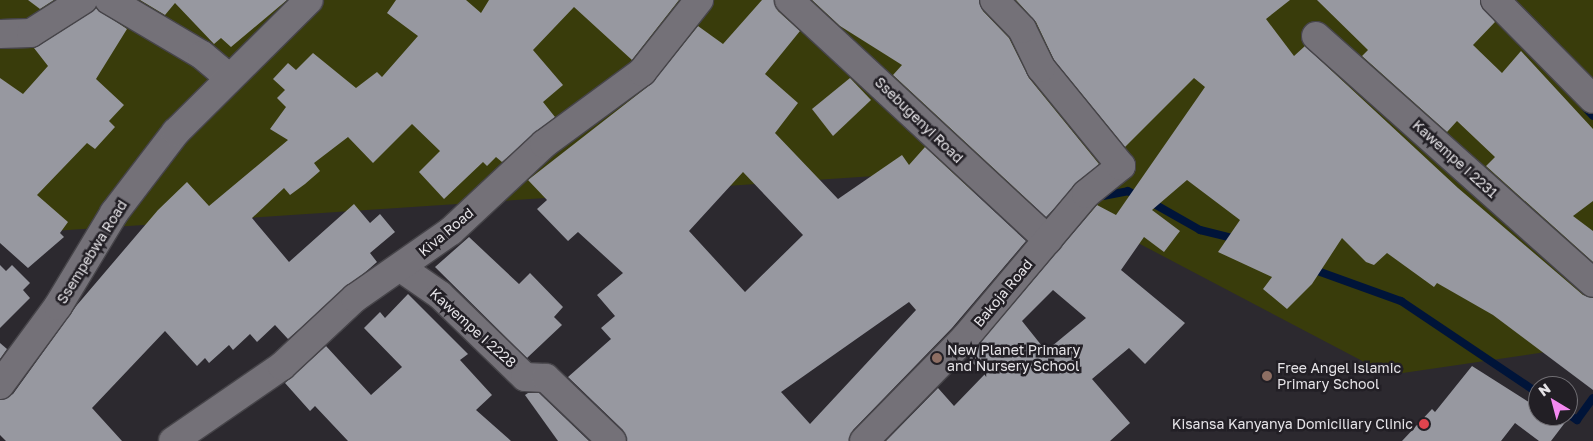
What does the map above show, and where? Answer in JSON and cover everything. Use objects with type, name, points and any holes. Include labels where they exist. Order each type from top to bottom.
[{"type":"street","points":[[0,34],[30,33],[83,0]]},
{"type":"street","points":[[109,0],[202,55],[229,78]]},
{"type":"street","name":"Ssempebwa Road","points":[[0,385],[58,306],[114,213],[176,132],[309,0]]},
{"type":"street","name":"Kiva Road","points":[[173,441],[282,366],[355,298],[401,268],[451,231],[544,144],[642,72],[699,0]]},
{"type":"street","name":"Ssebugenyi Road","points":[[789,0],[1048,240]]},
{"type":"street","name":"Bakoja Road","points":[[864,441],[964,339],[1086,194],[1121,166],[1041,68],[1022,29],[994,0]]},
{"type":"street","points":[[1495,0],[1593,99]]},
{"type":"street","name":"Kawempe I 2231","points":[[1316,36],[1593,283]]},
{"type":"street","name":"Kawempe I 2228","points":[[401,268],[440,295],[525,376],[546,378],[612,441]]},
{"type":"green space","points":[[0,0],[1593,0],[1593,340],[1573,348],[1389,375],[1083,214],[890,175],[23,233],[0,223]]},
{"type":"building","points":[[28,0],[54,0],[40,9]]},
{"type":"building","points":[[140,0],[287,0],[231,47],[221,38],[214,44],[175,3],[165,15]]},
{"type":"building","points":[[396,0],[466,0],[481,13],[489,0],[679,0],[632,60],[574,7],[533,50],[563,85],[543,102],[555,117],[502,162],[496,157],[487,166],[483,162],[444,199],[419,172],[440,151],[412,124],[373,163],[348,137],[314,163],[320,171],[305,184],[290,195],[284,188],[252,218],[289,262],[354,204],[370,223],[380,214],[395,232],[370,253],[377,262],[288,339],[275,325],[257,342],[250,334],[233,350],[229,345],[209,363],[205,358],[197,366],[165,331],[92,408],[122,441],[6,441],[0,435],[0,400],[13,394],[77,305],[158,210],[187,182],[209,206],[288,140],[270,129],[286,107],[277,98],[285,90],[273,79],[288,63],[296,70],[313,53],[356,88],[377,72],[382,77],[418,36],[387,13]]},
{"type":"building","points":[[762,0],[774,0],[778,11],[800,31],[765,74],[798,103],[775,133],[838,199],[902,155],[909,165],[925,147],[1026,241],[952,328],[853,430],[849,441],[627,441],[623,430],[568,377],[611,339],[601,328],[615,316],[597,295],[623,273],[578,232],[568,241],[537,209],[547,200],[528,180],[651,84],[698,26],[723,44]],"holes":[[[743,172],[803,235],[745,292],[689,231]],[[909,302],[916,310],[810,424],[781,392]]]},
{"type":"building","points":[[812,0],[979,0],[983,11],[1009,38],[1029,78],[1099,164],[1046,217],[893,75],[902,65],[840,26]]},
{"type":"building","points":[[1016,0],[1290,0],[1266,19],[1294,56],[1305,46],[1458,188],[1583,295],[1593,298],[1593,390],[1578,379],[1578,376],[1574,376],[1493,315],[1437,283],[1434,287],[1387,253],[1374,265],[1366,262],[1342,238],[1312,284],[1287,309],[1263,289],[1272,277],[1218,252],[1240,220],[1187,180],[1152,210],[1180,231],[1164,252],[1144,237],[1121,270],[1185,323],[1145,364],[1129,348],[1092,379],[1130,423],[1110,441],[886,441],[938,388],[954,406],[985,374],[967,358],[1097,205],[1116,215],[1205,87],[1194,78],[1125,147],[1054,60],[1036,22]],"holes":[[[1053,290],[1086,318],[1046,351],[1022,321]]]},
{"type":"building","points":[[1317,0],[1480,0],[1495,22],[1473,45],[1502,73],[1521,51],[1593,129],[1593,201],[1573,216],[1593,231],[1593,262],[1486,166],[1495,157],[1457,121],[1447,132],[1362,56],[1368,50]]},
{"type":"building","points":[[96,8],[127,29],[96,79],[124,105],[109,121],[115,127],[95,149],[87,143],[37,195],[68,222],[60,233],[64,237],[28,268],[0,243],[0,78],[23,94],[48,66],[34,48]]},
{"type":"building","points":[[850,78],[871,100],[833,136],[812,109]]},
{"type":"building","points":[[469,237],[519,284],[530,273],[563,307],[554,317],[562,325],[527,358],[435,267]]},
{"type":"building","points":[[0,265],[6,271],[12,265],[30,283],[23,290],[30,298],[0,328]]},
{"type":"building","points":[[408,294],[468,354],[460,360],[492,395],[476,410],[511,441],[348,441],[315,406],[310,411],[285,383],[326,346],[371,395],[402,367],[364,328],[380,312],[385,318]]},
{"type":"building","points":[[0,343],[7,349],[0,359]]},
{"type":"building","points":[[1472,366],[1528,402],[1528,426],[1562,426],[1551,441],[1539,441],[1515,423],[1501,441],[1402,441],[1432,409],[1435,412]]},
{"type":"building","points":[[528,393],[539,393],[589,441],[558,441],[525,395]]},
{"type":"waterway","points":[[1584,106],[1593,116]]},
{"type":"waterway","points":[[1103,196],[1128,191],[1139,197]]},
{"type":"waterway","points":[[1149,201],[1200,230],[1236,239]]},
{"type":"waterway","points":[[1312,269],[1401,301],[1528,386]]},
{"type":"waterway","points":[[1578,419],[1593,398]]},
{"type":"place","name":"New Planet Primary and Nursery School","points":[[937,358]]},
{"type":"place","name":"Free Angel Islamic Primary School","points":[[1267,376]]},
{"type":"place","name":"Kisansa Kanyanya Domiciliary Clinic","points":[[1424,424]]}]
